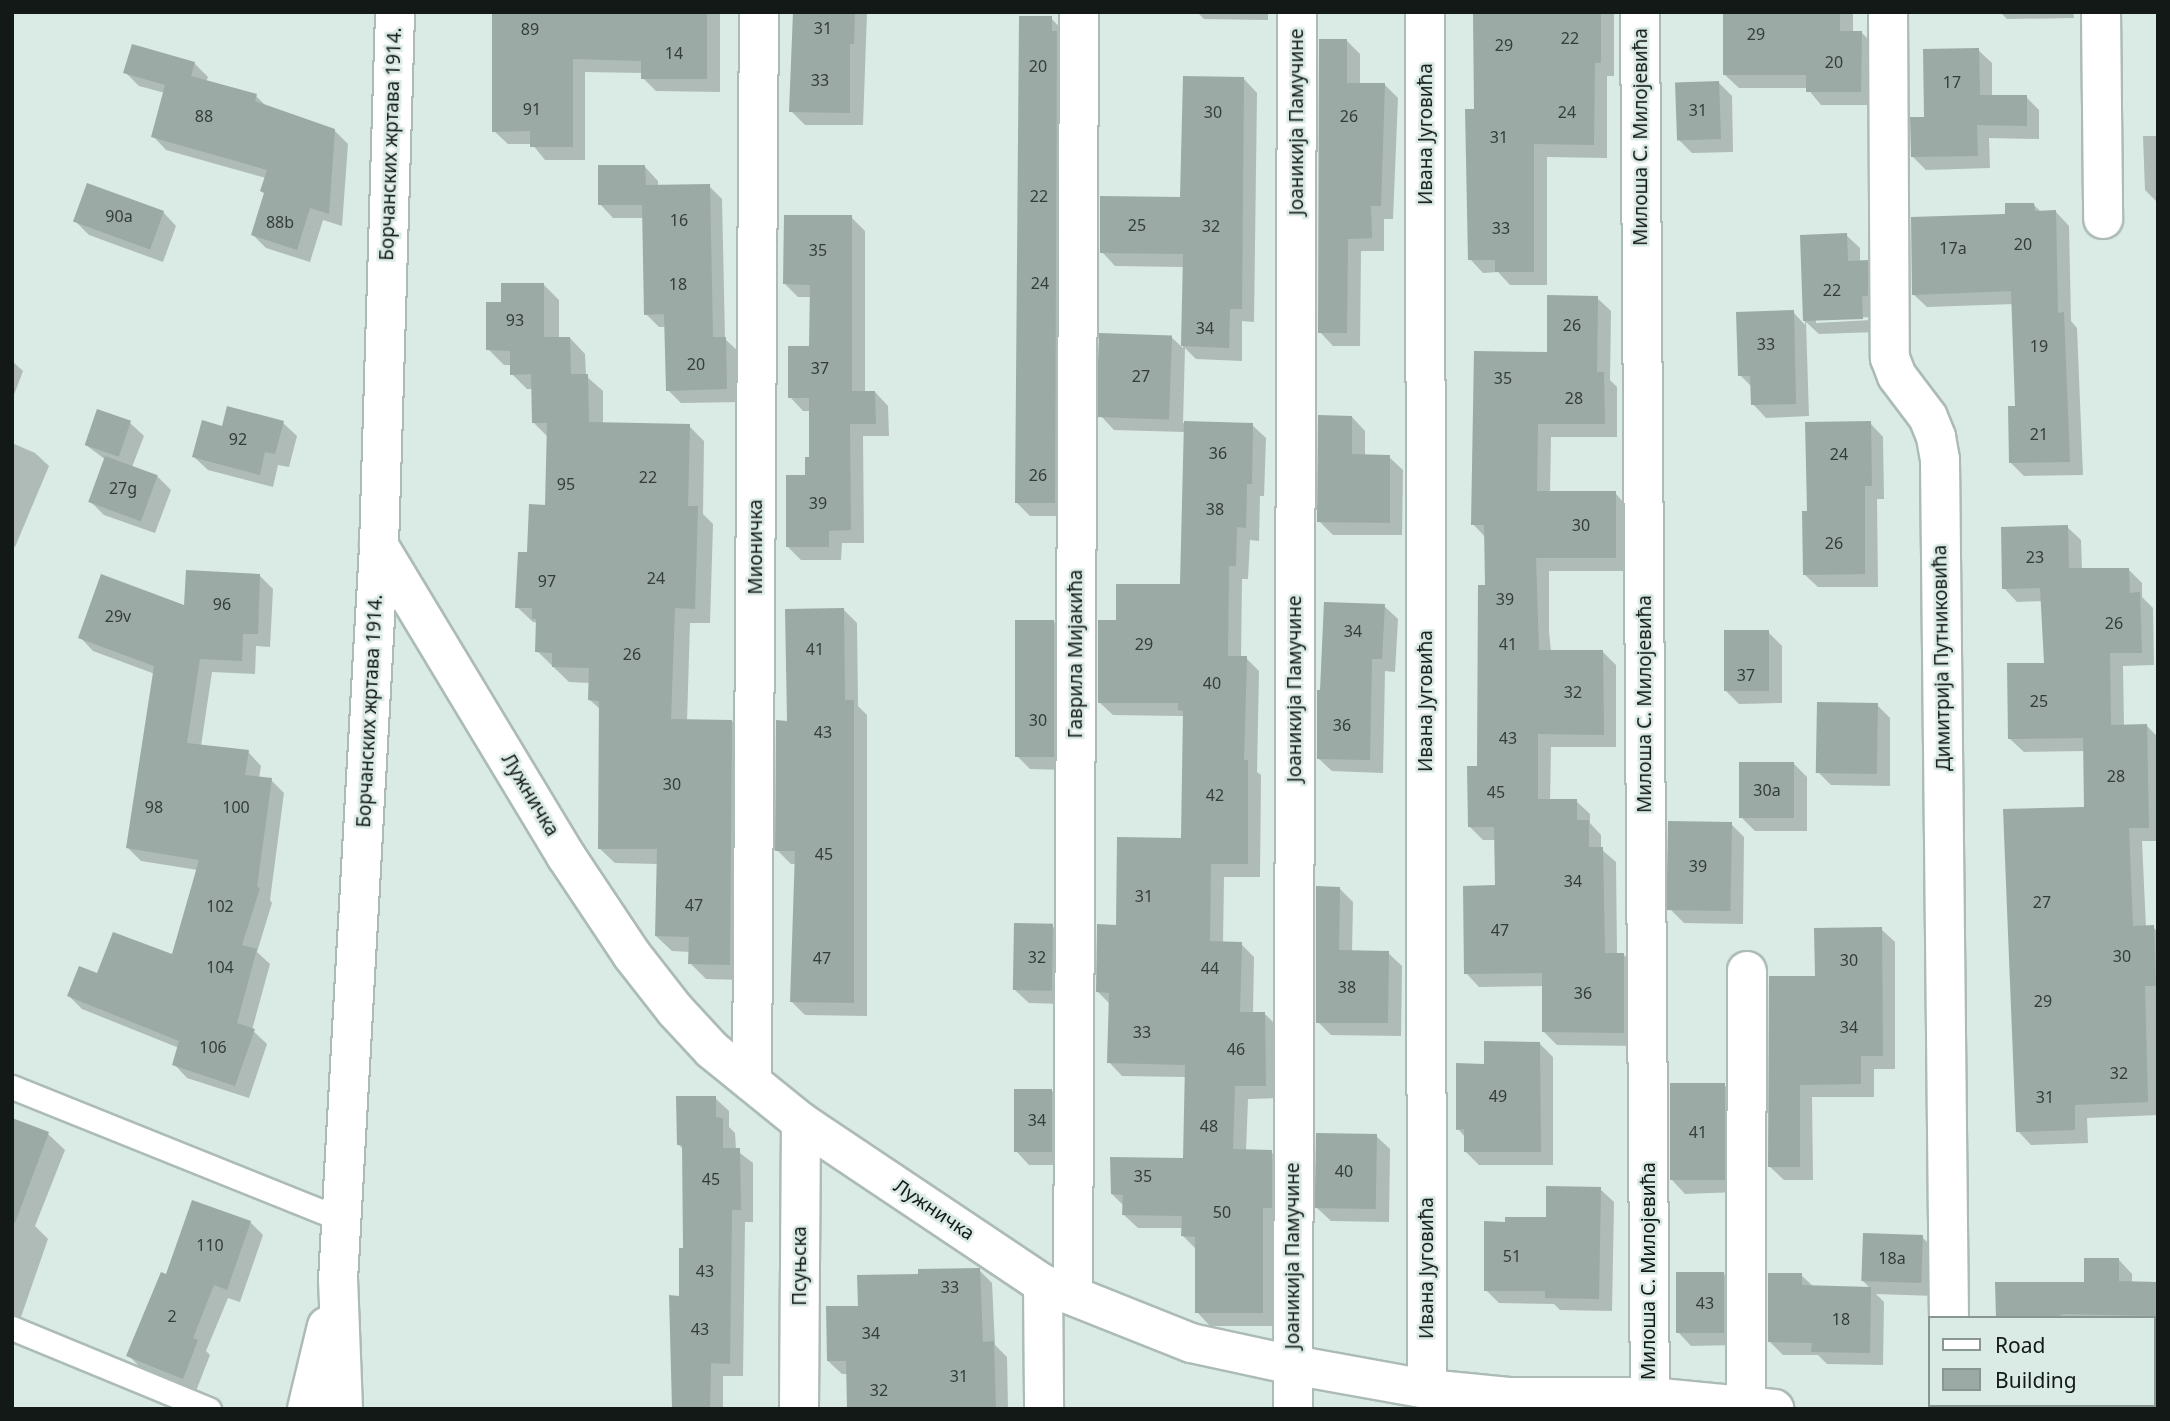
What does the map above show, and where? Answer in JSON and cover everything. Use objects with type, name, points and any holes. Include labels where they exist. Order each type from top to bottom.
[{"type":"street","name":"Борчанских жртава 1914.","points":[[343,1409],[338,1280],[379,546],[395,12]]},
{"type":"street","name":"Мионичка","points":[[752,1082],[759,12]]},
{"type":"street","name":"Гаврила Мијакића","points":[[1044,1409],[1058,1289],[1079,12]]},
{"type":"street","name":"Јоаникија Памучине","points":[[1293,1409],[1297,12]]},
{"type":"street","name":"Ивана Југовића","points":[[1425,12],[1427,1389]]},
{"type":"street","name":"Милоша С. Милојевића","points":[[1640,12],[1650,1397]]},
{"type":"street","name":"Димитрија Путниковића","points":[[1888,12],[1890,358],[1897,376],[1928,417],[1936,437],[1940,460],[1949,1316]]},
{"type":"street","points":[[2101,12],[2104,219]]},
{"type":"street","name":"Лужничка","points":[[379,546],[566,856],[632,955],[712,1050],[801,1122],[1058,1289],[1191,1343],[1293,1366],[1509,1403],[1650,1397],[1755,1407]]},
{"type":"street","points":[[1747,971],[1755,1407]]},
{"type":"street","name":"Псуњска","points":[[799,1409],[801,1122]]},
{"type":"street","points":[[307,1409],[338,1280]]},
{"type":"lane","points":[[12,1087],[343,1220]]},
{"type":"lane","points":[[12,1328],[209,1409]]},
{"type":"building","points":[[492,12],[707,12],[707,79],[641,79],[641,61],[573,59],[573,147],[530,147],[530,131],[492,132]]},
{"type":"building","points":[[793,12],[855,12],[854,44],[850,44],[850,113],[789,112]]},
{"type":"building","points":[[1601,12],[1601,63],[1595,63],[1594,145],[1534,144],[1534,272],[1495,272],[1495,260],[1468,260],[1465,109],[1474,109],[1473,13]]},
{"type":"building","points":[[1723,12],[1840,12],[1840,31],[1862,31],[1861,92],[1806,92],[1806,75],[1723,75]]},
{"type":"building","points":[[1019,16],[1052,16],[1052,31],[1057,31],[1055,503],[1015,503]]},
{"type":"building","points":[[1319,39],[1347,39],[1347,83],[1385,83],[1381,206],[1371,206],[1372,238],[1348,239],[1347,333],[1318,333]]},
{"type":"building","points":[[132,44],[195,62],[191,76],[257,94],[255,101],[335,129],[329,214],[310,208],[297,250],[251,235],[264,193],[260,191],[267,170],[151,137],[165,85],[123,73]]},
{"type":"building","points":[[1979,48],[1980,95],[2027,95],[2027,126],[1977,125],[1978,156],[1911,157],[1910,117],[1924,117],[1923,49]]},
{"type":"building","points":[[1183,76],[1244,77],[1242,309],[1230,309],[1229,348],[1181,346],[1183,254],[1100,253],[1100,196],[1180,197]]},
{"type":"building","points":[[1719,81],[1721,139],[1677,141],[1675,83]]},
{"type":"building","points":[[598,165],[645,165],[646,185],[710,184],[713,337],[726,337],[727,389],[666,391],[664,314],[644,315],[642,205],[598,205]]},
{"type":"building","points":[[87,183],[164,211],[150,250],[73,222]]},
{"type":"building","points":[[2005,203],[2034,203],[2035,211],[2056,210],[2058,313],[2064,312],[2070,462],[2009,463],[2008,406],[2015,406],[2011,291],[1912,295],[1911,217],[2005,214]]},
{"type":"building","points":[[784,215],[852,215],[852,391],[875,391],[876,424],[850,424],[851,530],[829,531],[829,547],[786,547],[786,475],[805,475],[805,457],[809,457],[809,398],[788,398],[788,346],[809,346],[810,285],[783,284]]},
{"type":"building","points":[[1847,233],[1848,261],[1868,260],[1868,296],[1862,296],[1863,319],[1803,321],[1800,235]]},
{"type":"building","points":[[501,283],[544,283],[544,337],[570,337],[571,374],[588,374],[589,422],[690,424],[688,506],[698,506],[695,609],[675,608],[671,719],[732,720],[730,965],[688,964],[689,937],[655,936],[657,849],[598,849],[599,701],[588,700],[589,668],[552,667],[552,653],[535,652],[536,619],[532,619],[532,608],[515,608],[518,552],[527,552],[529,504],[545,505],[547,423],[532,423],[531,374],[510,375],[510,351],[486,350],[486,302],[501,302]]},
{"type":"building","points":[[1547,295],[1598,296],[1597,372],[1604,372],[1605,424],[1538,424],[1537,491],[1616,491],[1616,558],[1536,558],[1539,650],[1603,650],[1604,735],[1538,734],[1538,799],[1577,799],[1577,820],[1589,820],[1589,847],[1603,847],[1605,953],[1624,953],[1624,1033],[1542,1032],[1542,973],[1464,974],[1463,886],[1495,885],[1494,827],[1468,827],[1467,766],[1477,766],[1478,585],[1485,585],[1484,525],[1471,525],[1474,351],[1547,352]]},
{"type":"building","points":[[1794,310],[1796,404],[1751,405],[1750,376],[1738,376],[1736,312]]},
{"type":"building","points":[[1099,333],[1172,336],[1169,419],[1096,417]]},
{"type":"building","points":[[227,406],[284,421],[275,454],[265,452],[260,475],[192,457],[202,420],[222,426]]},
{"type":"building","points":[[97,409],[131,421],[119,457],[85,445]]},
{"type":"building","points":[[1318,415],[1352,416],[1352,454],[1390,455],[1390,523],[1317,522]]},
{"type":"building","points":[[1184,421],[1253,423],[1252,484],[1247,484],[1246,528],[1237,527],[1236,566],[1229,566],[1228,656],[1247,656],[1244,760],[1248,760],[1248,864],[1211,864],[1210,941],[1242,942],[1240,1012],[1265,1012],[1266,1086],[1235,1086],[1233,1149],[1272,1150],[1272,1208],[1263,1208],[1263,1313],[1195,1313],[1195,1237],[1181,1236],[1182,1216],[1122,1215],[1123,1195],[1111,1194],[1110,1157],[1183,1158],[1185,1065],[1107,1063],[1109,993],[1096,992],[1097,924],[1116,925],[1117,837],[1181,838],[1183,711],[1178,710],[1178,703],[1098,703],[1098,620],[1116,620],[1116,584],[1180,584]]},
{"type":"building","points":[[1871,421],[1872,486],[1865,486],[1865,574],[1803,575],[1802,511],[1807,511],[1805,422]]},
{"type":"building","points":[[105,456],[158,475],[141,521],[88,502]]},
{"type":"building","points":[[2068,525],[2069,568],[2129,568],[2130,593],[2140,592],[2142,653],[2110,653],[2111,725],[2147,724],[2149,828],[2129,828],[2133,926],[2154,925],[2156,986],[2145,986],[2148,1102],[2075,1105],[2075,1130],[2016,1132],[2003,809],[2084,807],[2083,738],[2008,739],[2007,663],[2044,663],[2040,588],[2002,589],[2001,527]]},
{"type":"building","points":[[186,570],[260,574],[258,634],[243,634],[242,661],[200,659],[187,743],[249,750],[245,775],[272,778],[257,887],[260,888],[242,945],[257,949],[237,1023],[255,1029],[235,1086],[172,1065],[179,1041],[67,996],[79,966],[97,973],[113,932],[172,954],[199,860],[126,848],[154,666],[78,638],[101,574],[184,605]]},
{"type":"building","points":[[1324,602],[1385,604],[1382,659],[1372,659],[1370,760],[1317,759],[1317,690],[1320,690]]},
{"type":"building","points":[[844,608],[845,700],[854,700],[854,1003],[790,1002],[795,851],[775,851],[776,720],[787,721],[785,609]]},
{"type":"building","points":[[1015,620],[1054,620],[1054,757],[1015,757]]},
{"type":"building","points":[[1724,630],[1769,630],[1769,691],[1724,691]]},
{"type":"building","points":[[1817,702],[1878,703],[1877,774],[1816,773]]},
{"type":"building","points":[[1739,762],[1794,762],[1794,818],[1739,818]]},
{"type":"building","points":[[1668,821],[1732,822],[1730,911],[1666,910]]},
{"type":"building","points":[[1316,886],[1340,887],[1339,950],[1389,951],[1388,1023],[1316,1023]]},
{"type":"building","points":[[1014,923],[1053,924],[1052,991],[1013,990]]},
{"type":"building","points":[[1882,927],[1883,1056],[1861,1056],[1861,1084],[1800,1085],[1800,1167],[1768,1167],[1769,976],[1815,976],[1814,928]]},
{"type":"building","points":[[1484,1041],[1540,1042],[1541,1152],[1464,1152],[1464,1129],[1456,1130],[1456,1063],[1484,1064]]},
{"type":"building","points":[[1670,1083],[1725,1083],[1725,1180],[1670,1180]]},
{"type":"building","points":[[1014,1089],[1052,1089],[1052,1152],[1014,1152]]},
{"type":"building","points":[[676,1096],[716,1096],[716,1117],[723,1118],[723,1148],[740,1148],[741,1210],[732,1210],[730,1364],[711,1363],[710,1409],[672,1409],[669,1295],[679,1296],[679,1248],[683,1248],[682,1145],[677,1145]]},
{"type":"building","points":[[12,1118],[49,1132],[15,1223],[12,1222]]},
{"type":"building","points":[[1316,1133],[1377,1134],[1376,1209],[1315,1208]]},
{"type":"building","points":[[1546,1186],[1601,1187],[1599,1299],[1545,1298],[1545,1291],[1484,1291],[1484,1221],[1505,1222],[1505,1217],[1546,1217]]},
{"type":"building","points":[[192,1200],[251,1221],[227,1290],[214,1285],[193,1338],[198,1340],[183,1379],[126,1356],[161,1272],[166,1274]]},
{"type":"building","points":[[1863,1233],[1923,1235],[1921,1283],[1861,1281]]},
{"type":"building","points":[[2084,1258],[2119,1258],[2119,1281],[2157,1282],[2156,1316],[1996,1316],[1995,1282],[2084,1282]]},
{"type":"building","points":[[980,1268],[983,1342],[994,1341],[996,1409],[847,1409],[846,1361],[827,1361],[826,1306],[858,1306],[857,1275],[918,1274],[918,1269]]},
{"type":"building","points":[[1676,1272],[1724,1272],[1724,1333],[1676,1333]]},
{"type":"building","points":[[1768,1273],[1802,1273],[1802,1285],[1871,1287],[1870,1353],[1811,1352],[1812,1343],[1768,1342]]}]
